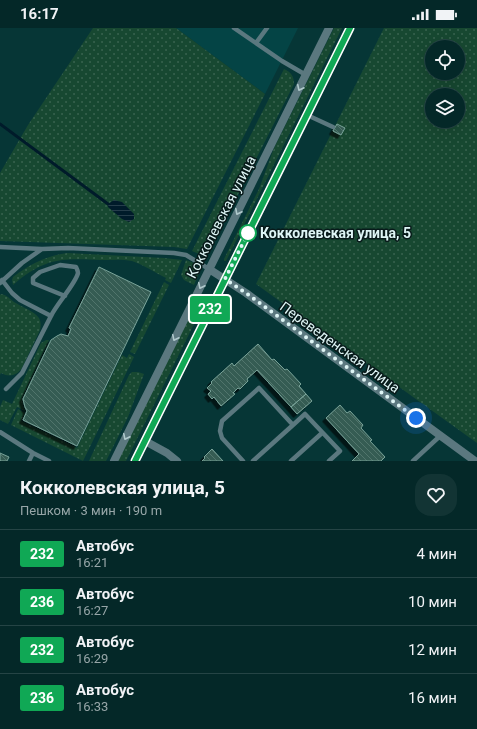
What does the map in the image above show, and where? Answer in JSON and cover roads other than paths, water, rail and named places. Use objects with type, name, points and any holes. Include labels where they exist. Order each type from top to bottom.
[{"type":"street","name":"Кокколевская улица","points":[[114,461],[329,28]]},
{"type":"street","points":[[135,461],[350,28]]},
{"type":"street","name":"Переведенская улица","points":[[209,269],[246,293],[475,461]]},
{"type":"street","points":[[145,441],[177,461]]},
{"type":"lane","points":[[234,28],[282,61],[306,75]]},
{"type":"lane","points":[[256,43],[267,28]]},
{"type":"lane","points":[[307,115],[333,127]]},
{"type":"lane","points":[[0,247],[42,249],[68,248],[174,253],[186,255],[209,269]]},
{"type":"lane","points":[[42,249],[22,263],[1,281],[20,300],[51,316]]},
{"type":"lane","points":[[6,389],[22,373],[56,306],[65,296],[78,272],[76,267],[60,265],[40,272],[33,278],[33,283],[65,296]]},
{"type":"lane","points":[[243,461],[222,438],[220,431],[222,421],[259,388],[293,425]]},
{"type":"lane","points":[[253,461],[305,414],[340,452],[329,461]]},
{"type":"lane","points":[[0,432],[33,453],[49,461]]},
{"type":"lane","points":[[291,461],[322,433]]},
{"type":"lane","points":[[413,461],[440,436]]},
{"type":"lane","points":[[29,461],[33,453]]},
{"type":"waterway","points":[[0,124],[108,204]]},
{"type":"place","name":"Кокколевская улица, 5","points":[[248,233]]}]
